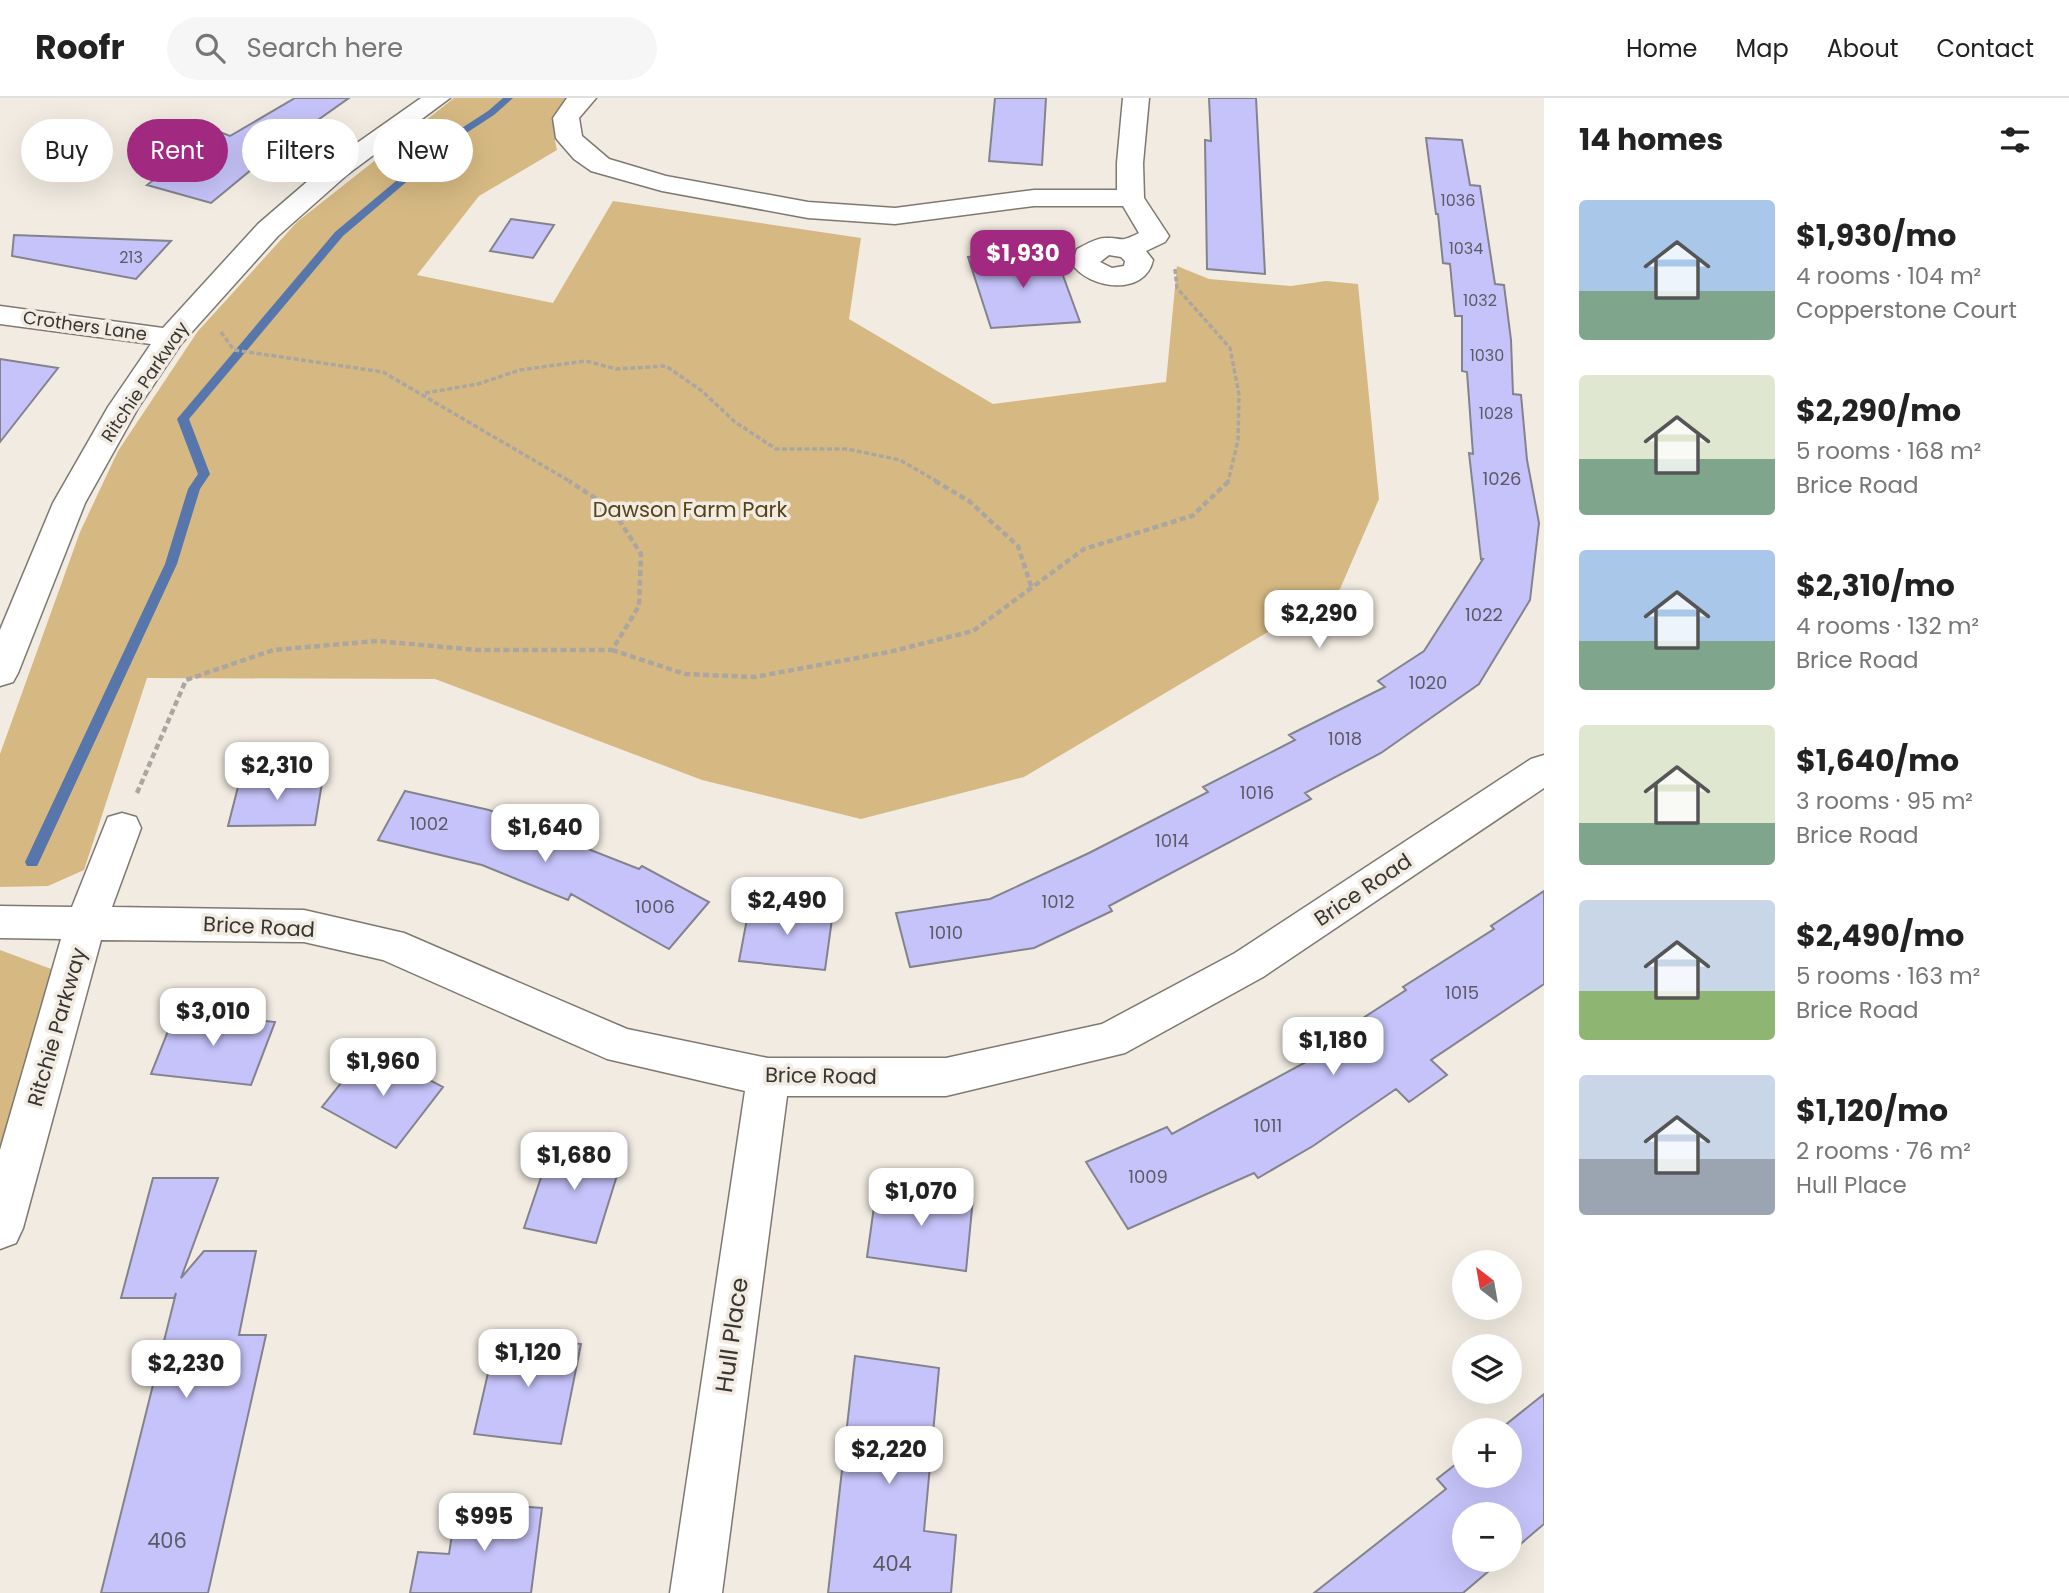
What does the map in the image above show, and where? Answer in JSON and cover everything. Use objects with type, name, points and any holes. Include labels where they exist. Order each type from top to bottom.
[{"type":"street","name":"Ritchie Parkway","points":[[0,673],[69,503],[123,407],[170,338],[268,229],[339,168],[437,98]]},
{"type":"street","points":[[583,98],[566,118],[569,138],[583,153],[600,165],[662,183],[808,210],[895,216],[1034,198],[1131,198]]},
{"type":"street","points":[[1127,250],[1155,236],[1131,198],[1130,163],[1136,98]]},
{"type":"street","name":"Crothers Lane","points":[[0,315],[170,338]]},
{"type":"street","name":"Brice Road","points":[[0,922],[304,926],[390,945],[622,1046],[768,1077],[946,1077],[1110,1040],[1249,965],[1544,769]]},
{"type":"street","name":"Ritchie Parkway","points":[[0,1228],[86,923],[122,828]]},
{"type":"street","name":"Hull Place","points":[[696,1593],[768,1077]]},
{"type":"path","points":[[122,828],[186,680],[273,650],[377,641],[478,650],[612,650],[685,674],[755,677],[889,652],[973,631],[1084,549],[1192,516],[1228,484],[1238,440],[1239,394],[1230,348],[1177,288]]},
{"type":"path","points":[[216,325],[234,350],[383,372],[425,393],[612,509],[641,554],[639,606],[612,650]]},
{"type":"path","points":[[425,393],[478,384],[520,369],[586,361],[616,369],[666,366],[702,391],[735,422],[776,449],[846,449],[900,460],[969,501],[1018,546],[1032,589]]},
{"type":"green space","name":"Dawson Farm Park","points":[[454,98],[569,98],[555,122],[557,150],[479,196],[417,275],[553,303],[613,201],[861,238],[849,319],[993,404],[1166,382],[1177,266],[1209,279],[1291,286],[1326,281],[1358,284],[1379,499],[1340,589],[1024,777],[861,819],[702,780],[435,679],[147,678],[84,870],[48,886],[0,887],[0,754],[80,532],[118,451],[198,331],[297,222],[348,182],[359,182],[359,173],[373,162],[373,182],[473,182],[473,119],[427,119]]},
{"type":"green space","points":[[0,950],[54,970],[0,1196]]},
{"type":"building","points":[[295,98],[349,98],[319,119],[259,119]]},
{"type":"building","points":[[995,98],[1046,98],[1042,165],[989,161]]},
{"type":"building","points":[[1209,98],[1256,98],[1265,274],[1207,269],[1205,140],[1211,141]]},
{"type":"building","points":[[242,129],[242,177],[211,203],[147,185],[151,182],[228,182],[228,135]]},
{"type":"building","points":[[1426,138],[1462,140],[1470,185],[1480,186],[1495,284],[1504,285],[1511,340],[1513,394],[1521,395],[1527,460],[1539,523],[1530,600],[1479,684],[1381,753],[1305,793],[1311,799],[1109,906],[1112,911],[1034,948],[910,967],[896,913],[990,899],[1089,853],[1208,792],[1203,787],[1295,740],[1289,735],[1385,687],[1378,681],[1424,651],[1483,559],[1469,453],[1473,454],[1467,372],[1462,371],[1462,316],[1455,316],[1450,264],[1443,263]]},
{"type":"building","points":[[511,219],[554,225],[533,258],[490,251]]},
{"type":"building","points":[[14,235],[171,241],[136,279],[12,256]]},
{"type":"building","points":[[1054,251],[1080,322],[991,328],[968,257]]},
{"type":"building","points":[[0,359],[58,368],[0,442]]},
{"type":"building","points":[[323,777],[315,825],[228,826],[240,779]]},
{"type":"building","points":[[405,791],[489,810],[639,869],[642,866],[709,902],[669,949],[571,894],[568,900],[482,865],[378,840]]},
{"type":"building","points":[[1544,891],[1544,984],[1431,1060],[1447,1075],[1409,1102],[1396,1089],[1313,1146],[1258,1178],[1254,1173],[1128,1229],[1086,1162],[1167,1127],[1172,1134],[1319,1055],[1314,1050],[1406,990],[1403,987],[1494,929],[1491,926]]},
{"type":"building","points":[[750,903],[833,912],[825,970],[739,961]]},
{"type":"building","points":[[176,1011],[275,1022],[251,1085],[151,1074]]},
{"type":"building","points":[[369,1048],[443,1087],[396,1148],[322,1107]]},
{"type":"building","points":[[553,1142],[623,1156],[596,1243],[524,1228]]},
{"type":"building","points":[[153,1178],[218,1178],[181,1278],[204,1251],[256,1251],[239,1335],[266,1335],[208,1593],[101,1593],[176,1293],[174,1298],[121,1298]]},
{"type":"building","points":[[877,1185],[973,1198],[966,1271],[867,1257]]},
{"type":"building","points":[[497,1334],[581,1344],[561,1444],[474,1434]]},
{"type":"building","points":[[855,1356],[939,1368],[924,1531],[956,1535],[951,1593],[828,1593]]},
{"type":"building","points":[[1544,1394],[1544,1524],[1522,1543],[1522,1502],[1452,1502],[1452,1572],[1488,1572],[1463,1593],[1314,1593],[1446,1489],[1437,1479],[1452,1467],[1452,1488],[1522,1488],[1522,1418],[1514,1418]]},
{"type":"building","points":[[457,1502],[542,1508],[531,1593],[410,1593],[418,1552],[449,1554]]},
{"type":"waterway","points":[[32,862],[171,564],[194,489],[204,474],[183,419],[339,234],[454,137],[491,113],[508,98]]}]
